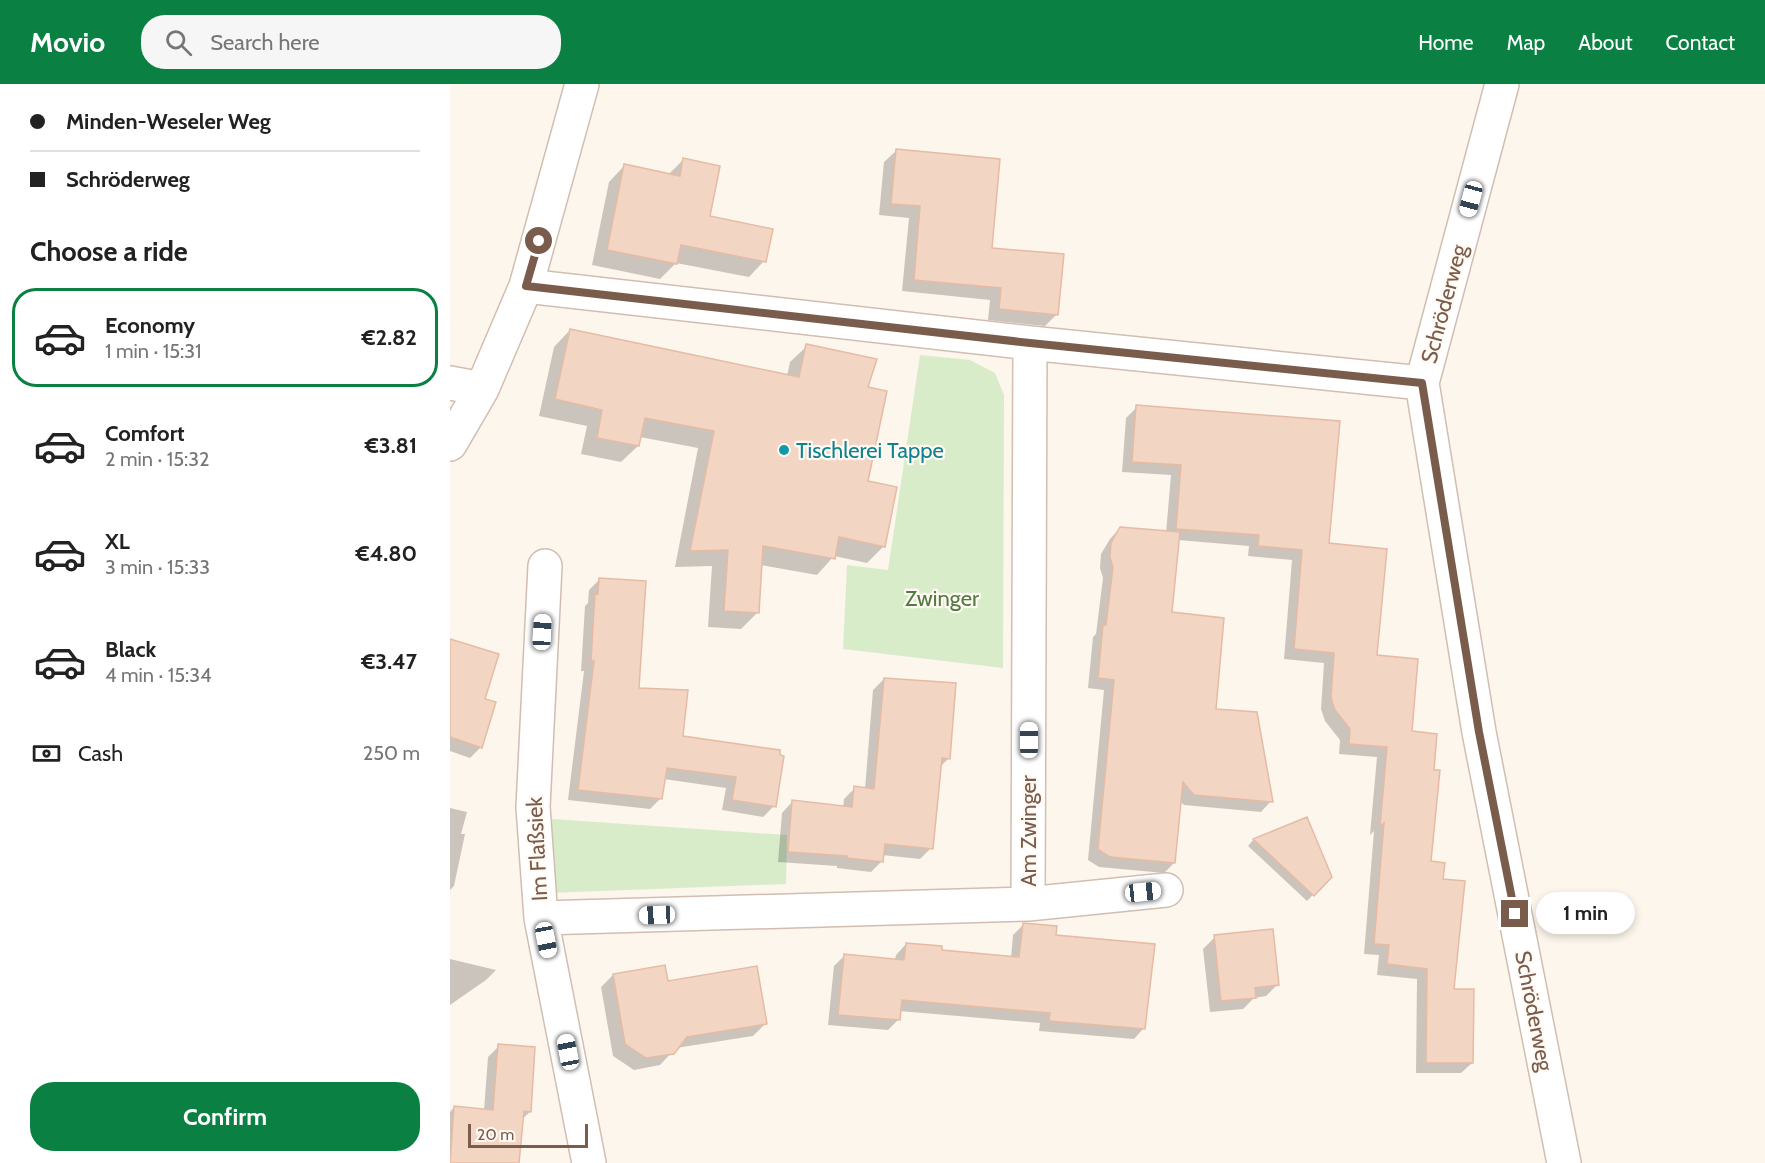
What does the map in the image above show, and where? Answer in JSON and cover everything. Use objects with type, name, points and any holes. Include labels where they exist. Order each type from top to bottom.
[{"type":"street","points":[[450,444],[482,389],[526,286],[582,84]]},
{"type":"street","name":"Schröderweg","points":[[1502,84],[1422,383],[1479,732],[1564,1163]]},
{"type":"street","points":[[526,286],[1030,343],[1422,383]]},
{"type":"street","name":"Am Zwinger","points":[[541,918],[1028,904],[1030,343]]},
{"type":"street","points":[[450,383],[482,389]]},
{"type":"street","name":"Im Flaßsiek","points":[[545,566],[533,807],[541,918],[590,1163]]},
{"type":"street","points":[[1028,904],[1166,890]]},
{"type":"green space","name":"Zwinger","points":[[920,355],[970,360],[995,373],[1004,395],[1003,668],[843,649],[847,565],[888,570]]},
{"type":"green space","points":[[552,819],[787,835],[786,884],[549,893],[549,826]]},
{"type":"building","points":[[896,149],[1000,159],[992,248],[1064,254],[1058,315],[999,309],[1001,288],[914,280],[920,206],[891,204]]},
{"type":"building","points":[[683,158],[720,166],[710,216],[773,229],[766,262],[681,245],[677,264],[607,250],[624,164],[680,176]]},
{"type":"building","points":[[570,329],[799,377],[806,344],[877,359],[868,387],[887,391],[868,481],[897,487],[885,547],[839,537],[835,559],[763,546],[759,613],[724,611],[728,550],[690,551],[714,431],[645,418],[639,446],[597,438],[602,410],[555,399]]},
{"type":"building","points":[[1136,405],[1340,421],[1329,543],[1387,549],[1377,655],[1418,659],[1412,731],[1437,734],[1434,770],[1440,770],[1431,861],[1445,863],[1443,879],[1465,881],[1454,989],[1474,989],[1473,1063],[1426,1063],[1427,969],[1387,964],[1389,945],[1374,944],[1384,823],[1380,827],[1387,747],[1349,744],[1350,729],[1335,710],[1331,698],[1334,653],[1294,649],[1302,550],[1258,546],[1259,535],[1176,529],[1181,465],[1132,462]]},
{"type":"building","points":[[1120,527],[1180,532],[1172,612],[1224,618],[1216,709],[1257,712],[1273,802],[1194,795],[1183,782],[1175,863],[1110,857],[1098,849],[1114,680],[1098,678],[1103,625],[1106,625],[1113,567],[1110,557],[1111,543]]},
{"type":"building","points":[[599,578],[646,581],[639,688],[688,690],[683,736],[780,750],[780,755],[784,756],[776,807],[732,800],[736,777],[667,768],[662,799],[578,790],[594,661],[591,661],[595,593],[598,594]]},
{"type":"building","points":[[450,639],[499,654],[485,699],[496,702],[482,748],[450,737]]},
{"type":"building","points":[[884,678],[956,683],[950,759],[942,758],[933,849],[885,844],[883,862],[847,858],[847,856],[788,852],[792,800],[852,807],[854,786],[874,789]]},
{"type":"building","points":[[1307,817],[1332,877],[1314,896],[1253,839]]},
{"type":"building","points":[[1023,923],[1057,926],[1056,935],[1155,944],[1145,1029],[1049,1021],[1050,1013],[902,1000],[900,1020],[838,1015],[844,954],[904,960],[906,943],[942,946],[942,950],[1019,957]]},
{"type":"building","points":[[1273,929],[1279,985],[1255,988],[1256,998],[1221,1001],[1214,935]]},
{"type":"building","points":[[665,965],[668,981],[757,966],[767,1024],[687,1037],[674,1054],[646,1058],[625,1044],[613,974]]},
{"type":"building","points":[[498,1044],[535,1047],[531,1112],[524,1111],[519,1163],[450,1163],[454,1106],[493,1110]]},
{"type":"place","name":"Tischlerei Tappe","points":[[784,450]]},
{"type":"route","points":[[539,241],[526,286],[1030,343],[1422,383],[1479,732],[1515,914]]}]
